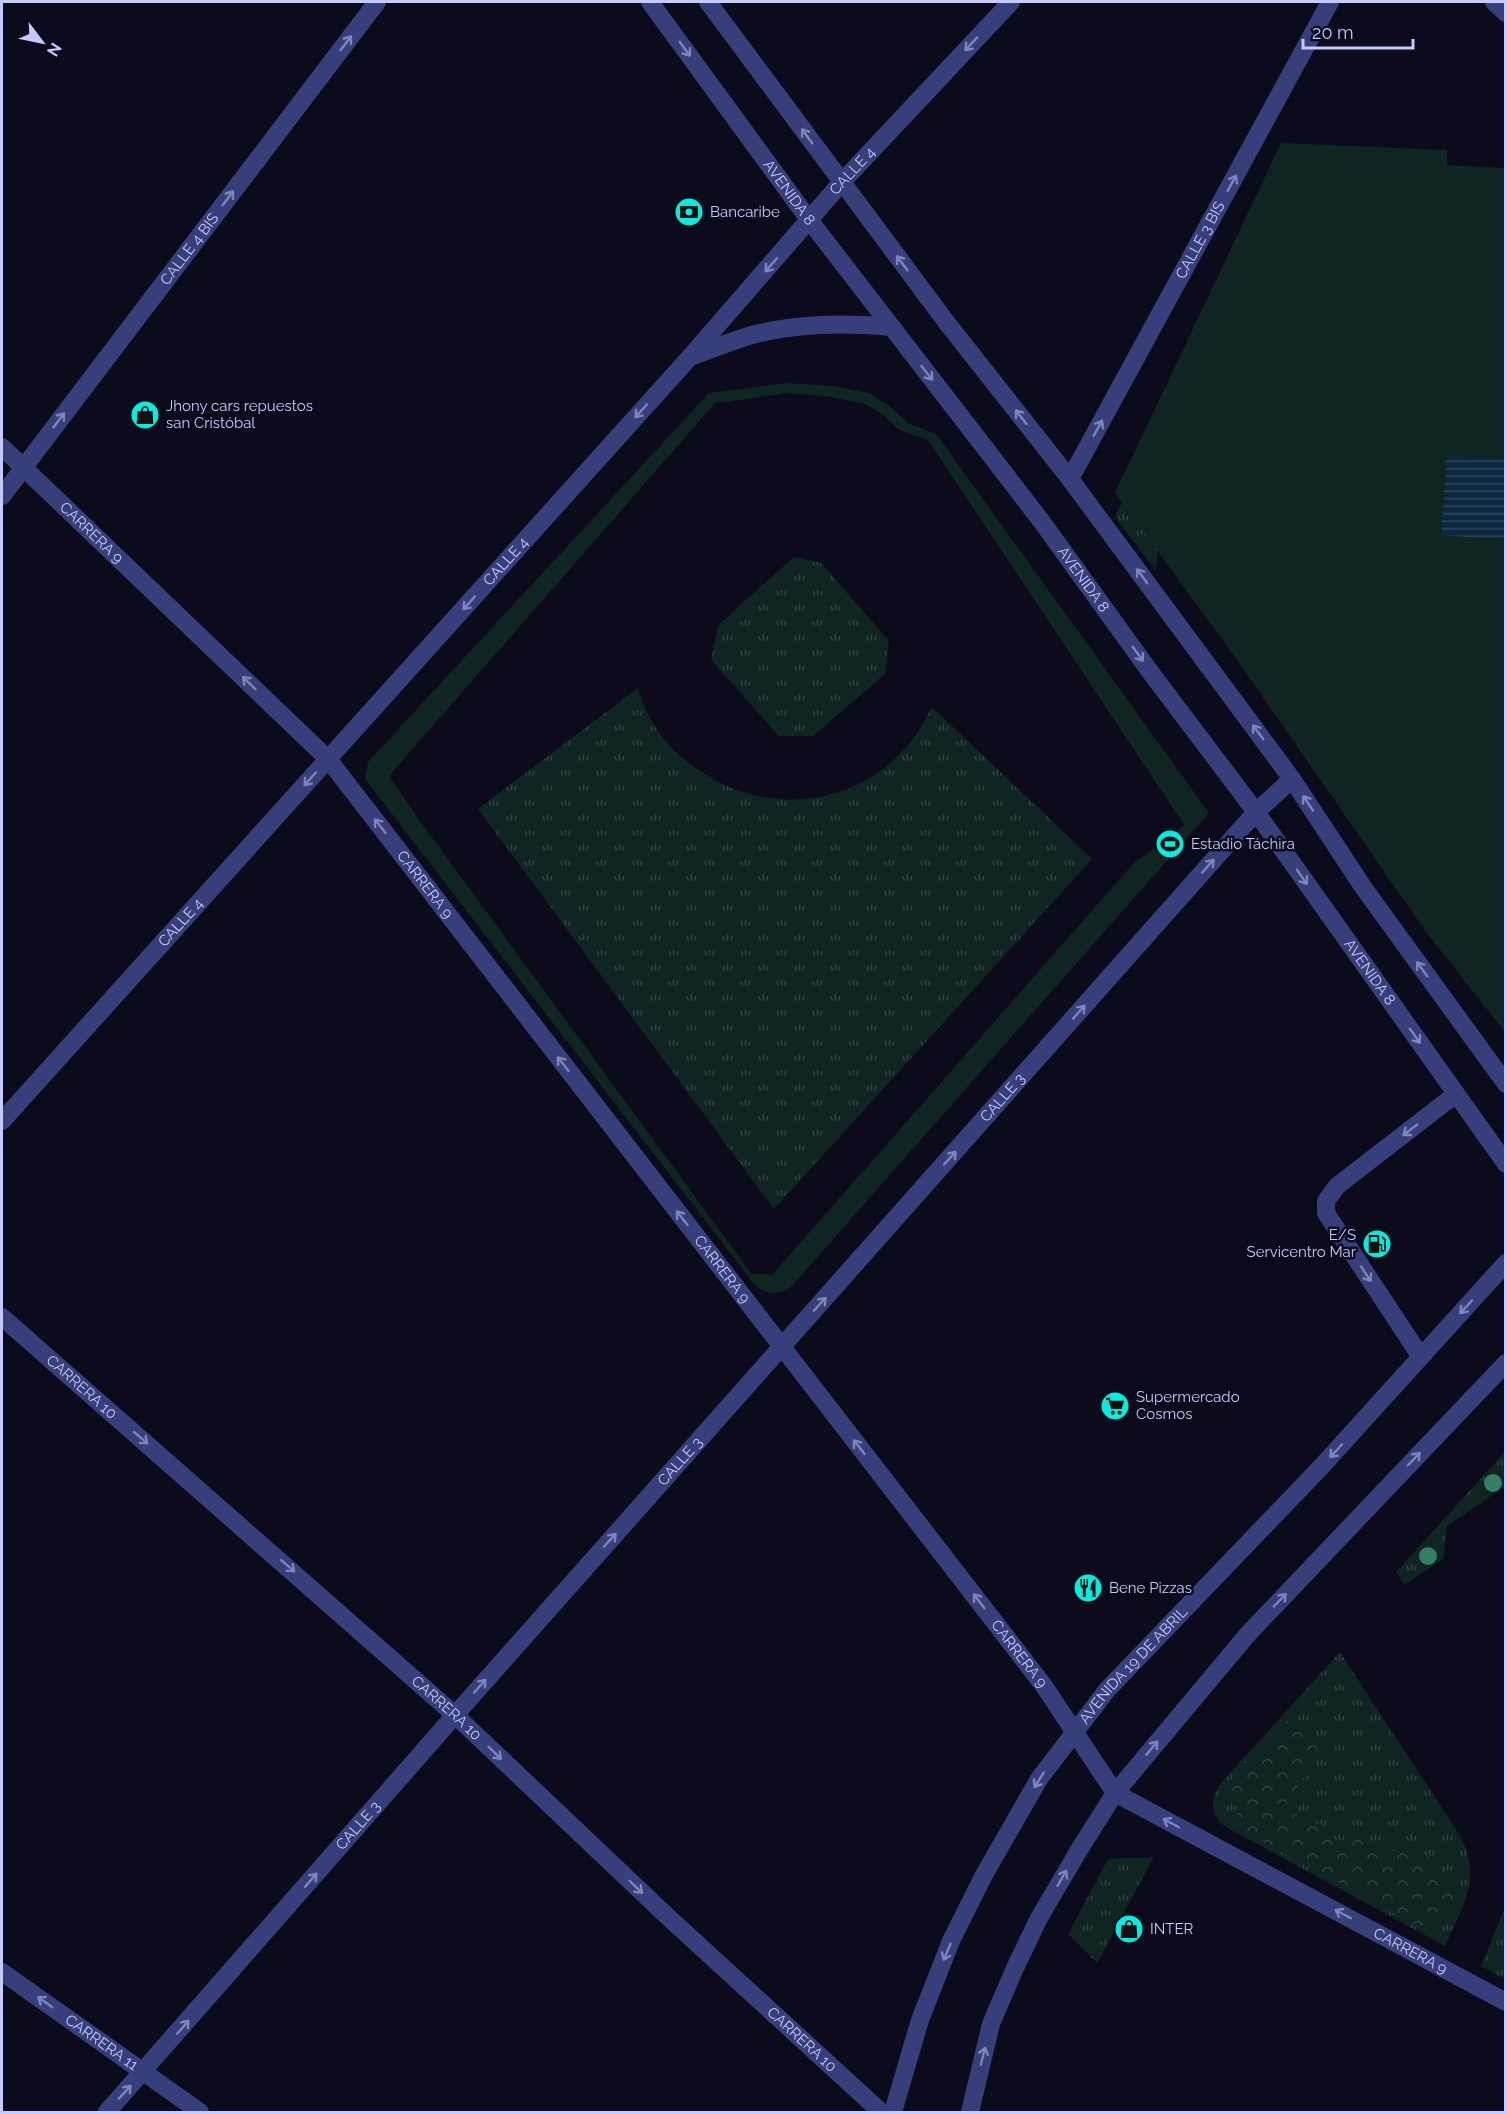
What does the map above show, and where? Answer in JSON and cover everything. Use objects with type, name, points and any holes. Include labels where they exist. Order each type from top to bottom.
[{"type":"street","name":"CALLE 4 BIS","points":[[2,496],[377,2]]},
{"type":"street","name":"AVENIDA 8","points":[[650,2],[810,221],[1042,522],[1151,673],[1256,812],[1506,1164]]},
{"type":"street","points":[[708,2],[946,323],[1071,479],[1292,779],[1363,886],[1506,1084]]},
{"type":"street","name":"CALLE 4","points":[[2,1120],[690,357],[842,183],[1011,2]]},
{"type":"street","name":"CALLE 3 BIS","points":[[1071,479],[1330,2]]},
{"type":"street","points":[[1494,2],[1506,13]]},
{"type":"street","points":[[690,357],[753,335],[809,325],[851,324],[891,327]]},
{"type":"street","name":"CARRERA 9","points":[[2,447],[328,759],[1037,1677],[1115,1793],[1506,2002]]},
{"type":"street","name":"CALLE 3","points":[[106,2112],[144,2072],[455,1714],[1256,812],[1292,779]]},
{"type":"street","points":[[1421,1357],[1326,1213],[1326,1201],[1337,1186],[1456,1094]]},
{"type":"street","name":"AVENIDA 19 DE ABRIL","points":[[893,2112],[920,2020],[951,1941],[984,1875],[1039,1779],[1107,1690],[1321,1467],[1506,1263]]},
{"type":"street","name":"CARRERA 10","points":[[2,1317],[455,1714],[667,1916],[881,2112]]},
{"type":"street","points":[[970,2112],[991,2024],[1015,1968],[1039,1918],[1078,1850],[1115,1793],[1248,1634],[1506,1363]]},
{"type":"street","name":"CARRERA 11","points":[[2,1972],[200,2112]]},
{"type":"green space","points":[[1281,143],[1447,150],[1447,165],[1505,168],[1505,1032],[1426,932],[1237,660],[1115,493]]},
{"type":"green space","name":"Estadio Táchira","points":[[787,383],[833,386],[869,393],[888,405],[908,423],[936,434],[1209,813],[791,1287],[777,1293],[767,1292],[754,1284],[365,779],[368,762],[709,393]],"holes":[[[786,393],[831,397],[865,404],[882,414],[899,430],[928,440],[1184,825],[1133,864],[772,1275],[751,1273],[389,776],[716,402]]]},
{"type":"green space","points":[[1168,407],[1156,571],[1115,517]]},
{"type":"green space","points":[[794,557],[821,563],[889,641],[885,674],[813,736],[779,736],[711,660],[718,625]]},
{"type":"green space","points":[[638,688],[653,723],[677,753],[710,777],[745,792],[781,799],[817,798],[852,787],[883,769],[911,742],[932,707],[1092,859],[774,1209],[478,809]]},
{"type":"green space","points":[[1505,1452],[1504,1487],[1447,1526],[1443,1559],[1404,1585],[1396,1572]]},
{"type":"green space","points":[[1340,1652],[1457,1831],[1465,1847],[1470,1876],[1468,1889],[1445,1946],[1224,1826],[1214,1811],[1214,1795],[1220,1784]]},
{"type":"green space","points":[[1289,1719],[1301,1720],[1310,1727],[1317,1738],[1318,1749],[1295,1792],[1292,1802],[1296,1815],[1303,1820],[1325,1827],[1334,1839],[1367,1840],[1384,1850],[1423,1854],[1434,1861],[1443,1869],[1451,1889],[1448,1911],[1436,1932],[1428,1932],[1243,1831],[1238,1822],[1235,1804],[1227,1784]]},
{"type":"green space","points":[[1154,1857],[1097,1963],[1068,1934],[1108,1859]]},
{"type":"green space","points":[[1505,1907],[1505,1979],[1481,1966]]},
{"type":"water","points":[[1447,455],[1505,459],[1505,540],[1441,535]]},
{"type":"place","name":"Bancaribe","points":[[689,212]]},
{"type":"place","name":"Jhony cars repuestos san Cristóbal","points":[[145,415]]},
{"type":"place","name":"Estadio Táchira","points":[[1170,844]]},
{"type":"place","name":"E/S Servicentro Mar","points":[[1377,1244]]},
{"type":"place","name":"Supermercado Cosmos","points":[[1115,1406]]},
{"type":"place","name":"Bene Pizzas","points":[[1088,1588]]},
{"type":"place","name":"INTER","points":[[1129,1929]]}]
